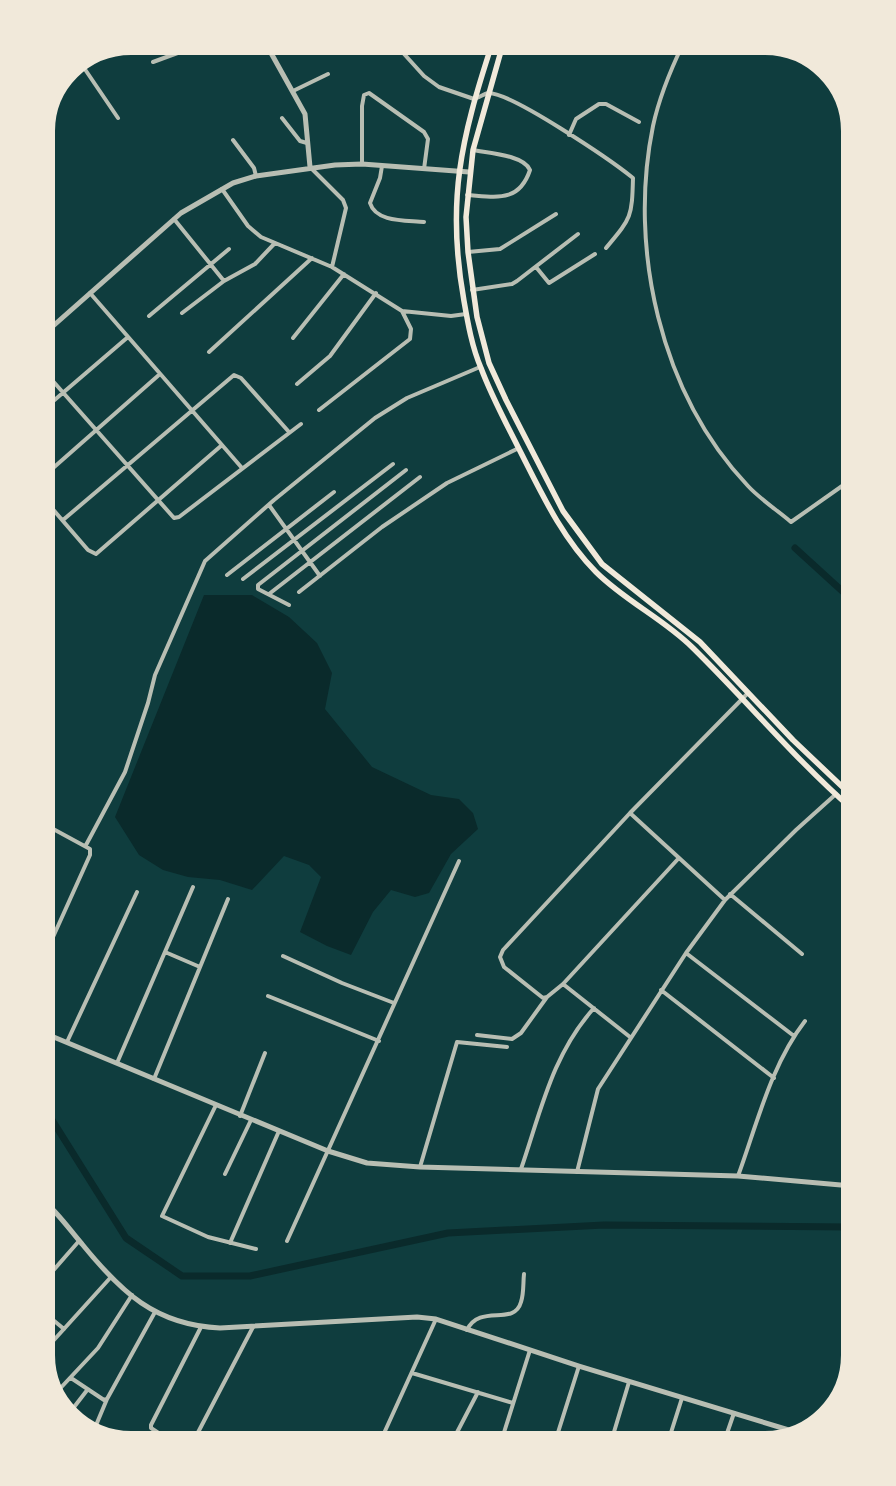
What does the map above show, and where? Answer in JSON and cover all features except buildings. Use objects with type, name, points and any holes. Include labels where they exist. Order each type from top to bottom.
[{"type":"main road","points":[[489,53],[474,100],[458,171],[454,217],[466,314],[480,367],[519,448],[556,517],[595,571],[619,592],[679,635],[786,747],[844,801]]},
{"type":"main road","points":[[500,53],[473,150],[467,195],[468,252],[472,290],[489,363],[544,476],[574,528],[602,564],[638,595],[685,628],[793,740],[844,788]]},
{"type":"street","points":[[153,62],[180,52]]},
{"type":"street","points":[[271,52],[305,114],[310,167],[343,200],[346,208],[332,267]]},
{"type":"street","points":[[403,52],[424,76],[438,87],[474,100],[488,93],[506,98],[569,135],[633,178],[631,214],[627,223],[606,248]]},
{"type":"street","points":[[680,53],[654,124],[647,165],[646,223],[650,268],[662,332],[670,356],[701,422],[725,458],[748,486],[791,522],[844,484]]},
{"type":"street","points":[[84,68],[118,118]]},
{"type":"street","points":[[293,91],[328,74]]},
{"type":"street","points":[[362,164],[362,106],[364,95],[370,93],[424,132],[428,139],[424,169]]},
{"type":"street","points":[[569,135],[576,119],[599,104],[606,104],[639,122]]},
{"type":"street","points":[[282,118],[300,141],[307,144]]},
{"type":"street","points":[[233,140],[254,168],[256,176]]},
{"type":"street","points":[[467,195],[510,195],[522,188],[530,170],[526,164],[510,157],[473,150]]},
{"type":"street","points":[[53,326],[174,218],[222,189],[256,176],[310,167],[362,164],[469,172]]},
{"type":"street","points":[[382,166],[380,178],[370,203],[373,211],[383,217],[424,222]]},
{"type":"street","points":[[222,189],[248,226],[261,237],[332,267],[376,293],[402,311],[411,329],[410,339],[319,410]]},
{"type":"street","points":[[468,252],[500,249],[556,214]]},
{"type":"street","points":[[174,218],[224,281]]},
{"type":"street","points":[[472,290],[512,284],[578,234]]},
{"type":"street","points":[[182,313],[224,281],[254,264],[274,244]]},
{"type":"street","points":[[150,316],[229,250]]},
{"type":"street","points":[[536,267],[549,283],[596,254]]},
{"type":"street","points":[[209,352],[312,258]]},
{"type":"street","points":[[292,338],[344,274]]},
{"type":"street","points":[[90,293],[242,468]]},
{"type":"street","points":[[297,384],[330,356],[376,293]]},
{"type":"street","points":[[402,311],[451,316],[466,314]]},
{"type":"street","points":[[53,402],[128,337]]},
{"type":"street","points":[[86,845],[125,772],[146,711],[155,675],[202,567],[269,505],[375,418],[408,398],[480,367]]},
{"type":"street","points":[[53,468],[160,374]]},
{"type":"street","points":[[63,520],[234,375],[241,378],[289,432]]},
{"type":"street","points":[[53,381],[174,518],[179,517],[301,424]]},
{"type":"street","points":[[53,509],[88,550],[96,554],[222,445]]},
{"type":"street","points":[[299,592],[382,527],[446,483],[519,448]]},
{"type":"street","points":[[243,580],[392,464]]},
{"type":"street","points":[[289,605],[258,589],[258,585],[406,470]]},
{"type":"street","points":[[376,477],[382,487]]},
{"type":"street","points":[[269,594],[420,477]]},
{"type":"street","points":[[227,575],[334,492]]},
{"type":"street","points":[[269,505],[320,576]]},
{"type":"street","points":[[547,997],[543,998],[504,967],[500,957],[503,950],[630,814],[748,693]]},
{"type":"street","points":[[577,1172],[598,1089],[686,953],[730,894],[836,794]]},
{"type":"street","points":[[630,814],[725,900]]},
{"type":"street","points":[[52,828],[86,845],[90,849],[90,855],[52,939]]},
{"type":"street","points":[[477,1035],[512,1039],[521,1033],[547,997],[563,984],[678,859]]},
{"type":"street","points":[[287,1242],[459,861]]},
{"type":"street","points":[[117,1063],[193,887]]},
{"type":"street","points":[[67,1042],[137,892]]},
{"type":"street","points":[[730,894],[802,954]]},
{"type":"street","points":[[154,1079],[228,899]]},
{"type":"street","points":[[165,952],[200,967]]},
{"type":"street","points":[[686,953],[794,1036]]},
{"type":"street","points":[[283,956],[342,983],[394,1003]]},
{"type":"street","points":[[563,984],[630,1037]]},
{"type":"street","points":[[661,990],[774,1078]]},
{"type":"street","points":[[268,996],[379,1041]]},
{"type":"street","points":[[521,1169],[559,1058],[578,1026],[594,1008]]},
{"type":"street","points":[[738,1176],[774,1078],[794,1036],[805,1021]]},
{"type":"street","points":[[52,1036],[240,1116],[328,1151],[367,1163],[420,1167],[738,1176],[844,1185]]},
{"type":"street","points":[[420,1167],[457,1042],[507,1047]]},
{"type":"street","points":[[240,1116],[265,1053]]},
{"type":"street","points":[[216,1105],[162,1216],[208,1237],[256,1249]]},
{"type":"street","points":[[225,1174],[252,1120]]},
{"type":"street","points":[[230,1244],[279,1131]]},
{"type":"street","points":[[52,1209],[111,1277],[155,1312],[176,1322],[201,1328],[417,1318],[436,1319],[629,1382],[788,1430]]},
{"type":"street","points":[[52,1272],[79,1241]]},
{"type":"street","points":[[467,1330],[474,1319],[480,1316],[503,1316],[516,1309],[522,1301],[524,1274]]},
{"type":"street","points":[[52,1342],[111,1277]]},
{"type":"street","points":[[61,1388],[98,1348],[132,1295]]},
{"type":"street","points":[[96,1425],[107,1400],[155,1312]]},
{"type":"street","points":[[52,1319],[64,1329]]},
{"type":"street","points":[[384,1433],[436,1319]]},
{"type":"street","points":[[198,1433],[253,1327]]},
{"type":"street","points":[[159,1433],[151,1428],[151,1425],[201,1328]]},
{"type":"street","points":[[504,1434],[530,1350]]},
{"type":"street","points":[[559,1434],[579,1366]]},
{"type":"street","points":[[412,1373],[513,1403]]},
{"type":"street","points":[[71,1378],[107,1400]]},
{"type":"street","points":[[613,1434],[629,1382]]},
{"type":"street","points":[[73,1408],[88,1389]]},
{"type":"street","points":[[456,1434],[478,1392]]},
{"type":"street","points":[[671,1434],[682,1398]]},
{"type":"street","points":[[727,1434],[734,1413]]},
{"type":"water","points":[[204,595],[252,595],[289,617],[317,643],[332,673],[325,709],[372,767],[431,795],[459,799],[473,813],[478,829],[451,854],[429,893],[415,897],[391,890],[373,912],[351,955],[327,946],[300,932],[321,877],[309,865],[284,856],[252,890],[220,880],[188,877],[163,870],[139,855],[115,817]]},
{"type":"waterway","points":[[795,548],[844,593]]},
{"type":"waterway","points":[[52,1120],[126,1238],[182,1276],[250,1276],[448,1233],[604,1225],[844,1227]]}]
